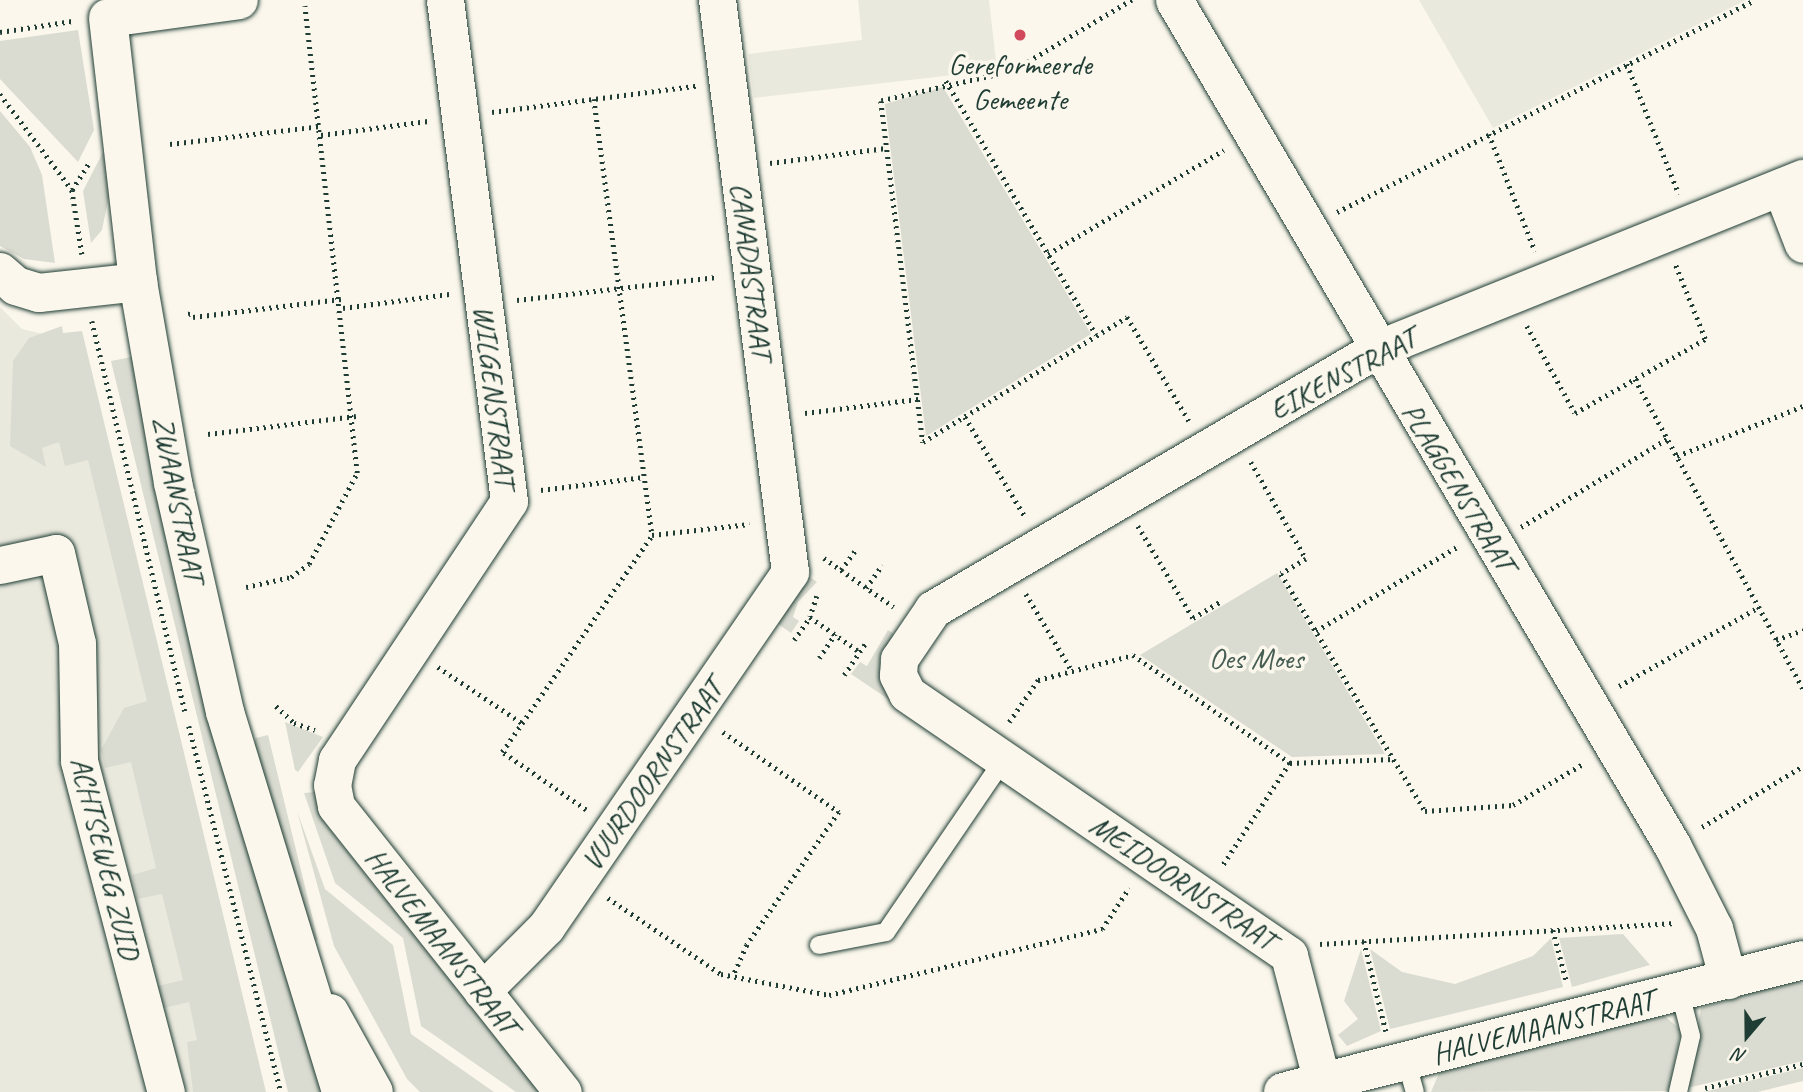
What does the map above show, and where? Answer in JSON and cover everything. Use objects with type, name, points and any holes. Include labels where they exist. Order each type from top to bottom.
[{"type":"street","points":[[107,6],[239,0]]},
{"type":"street","name":"WILGENSTRAAT","points":[[332,785],[337,760],[509,501],[445,0]]},
{"type":"street","name":"CANADASTRAAT","points":[[717,0],[788,538]]},
{"type":"street","name":"PLAGGENSTRAAT","points":[[1174,0],[1377,349],[1672,845],[1714,928],[1728,980]]},
{"type":"street","name":"ZWAANSTRAAT","points":[[107,6],[138,282],[173,483],[225,712],[341,1092]]},
{"type":"street","points":[[1792,183],[1803,244]]},
{"type":"street","name":"EIKENSTRAAT","points":[[916,630],[933,609],[1377,349],[1792,183]]},
{"type":"street","points":[[3,283],[39,293],[138,282]]},
{"type":"street","name":"VUURDOORNSTRAAT","points":[[482,991],[546,927],[784,587],[791,565],[788,538]]},
{"type":"street","name":"ACHTSEWEG ZUID","points":[[0,565],[55,553],[76,643],[79,761],[166,1092]]},
{"type":"street","name":"MEIDOORNSTRAAT","points":[[916,630],[897,664],[902,686],[1004,744],[1299,950],[1322,1082]]},
{"type":"street","name":"HALVEMAANSTRAAT","points":[[332,785],[336,806],[563,1092]]},
{"type":"street","name":"HALVEMAANSTRAAT","points":[[1283,1092],[1403,1064],[1803,960]]},
{"type":"street","name":"ZWAANSTRAAT","points":[[303,970],[374,1092]]},
{"type":"lane","points":[[819,945],[886,932],[1004,744]]},
{"type":"lane","points":[[1678,1092],[1691,1036],[1680,993]]},
{"type":"path","points":[[1132,0],[1013,71],[946,81],[881,101],[923,442],[1127,317],[1194,428]]},
{"type":"path","points":[[1336,212],[1754,0]]},
{"type":"path","points":[[0,32],[107,6]]},
{"type":"path","points":[[246,587],[291,577],[322,545],[358,473],[356,416],[305,6]]},
{"type":"path","points":[[1627,64],[1683,205]]},
{"type":"path","points":[[946,81],[1096,335]]},
{"type":"path","points":[[481,113],[728,82]]},
{"type":"path","points":[[0,94],[72,190],[81,249]]},
{"type":"path","points":[[594,99],[652,535],[502,752],[599,819]]},
{"type":"path","points":[[321,135],[440,119]]},
{"type":"path","points":[[170,144],[320,126]]},
{"type":"path","points":[[1489,134],[1540,263]]},
{"type":"path","points":[[763,164],[886,148]]},
{"type":"path","points":[[1048,254],[1224,150]]},
{"type":"path","points":[[1524,318],[1575,413],[1705,339],[1671,253]]},
{"type":"path","points":[[505,302],[732,275]]},
{"type":"path","points":[[342,308],[463,292]]},
{"type":"path","points":[[191,315],[341,299]]},
{"type":"path","points":[[1636,379],[1803,690]]},
{"type":"path","points":[[795,414],[918,399]]},
{"type":"path","points":[[1677,457],[1803,406]]},
{"type":"path","points":[[208,434],[356,416]]},
{"type":"path","points":[[965,417],[1029,524]]},
{"type":"path","points":[[1520,527],[1667,439]]},
{"type":"path","points":[[1251,461],[1306,559],[1281,574],[1425,811],[1513,805],[1583,764]]},
{"type":"path","points":[[530,491],[644,477]]},
{"type":"path","points":[[1134,520],[1193,618],[1220,602]]},
{"type":"path","points":[[652,535],[788,538],[841,570],[916,630]]},
{"type":"path","points":[[841,570],[857,548]]},
{"type":"path","points":[[1316,631],[1457,548]]},
{"type":"path","points":[[825,573],[829,562]]},
{"type":"path","points":[[866,588],[882,565]]},
{"type":"path","points":[[794,640],[810,617],[822,584]]},
{"type":"path","points":[[1021,586],[1072,671]]},
{"type":"path","points":[[1614,689],[1759,607]]},
{"type":"path","points":[[810,617],[860,652]]},
{"type":"path","points":[[1776,640],[1803,630]]},
{"type":"path","points":[[819,657],[835,634]]},
{"type":"path","points":[[1004,744],[1038,680],[1133,655],[1290,763],[1393,759]]},
{"type":"path","points":[[429,662],[522,723]]},
{"type":"path","points":[[276,706],[294,723],[324,730]]},
{"type":"path","points":[[713,725],[839,812],[747,945],[733,976]]},
{"type":"path","points":[[1214,879],[1290,763]]},
{"type":"path","points":[[1696,831],[1803,766]]},
{"type":"path","points":[[1299,950],[1363,941],[1553,930],[1676,923],[1685,928]]},
{"type":"path","points":[[1553,930],[1569,992]]},
{"type":"path","points":[[1363,941],[1403,1064]]},
{"type":"path","points":[[1689,1092],[1803,1064]]},
{"type":"shaded area","points":[[858,0],[989,0],[997,70],[754,98],[748,54],[862,40]]},
{"type":"shaded area","points":[[1419,0],[1746,0],[1493,128]]},
{"type":"shaded area","points":[[0,307],[22,329],[73,341],[247,1092],[0,1092]]},
{"type":"green space","points":[[78,30],[94,130],[78,162],[0,79],[0,41]]},
{"type":"green space","points":[[943,87],[1091,334],[926,436],[885,104]]},
{"type":"green space","points":[[0,111],[30,147],[42,175],[55,263],[24,259],[0,246]]},
{"type":"green space","points":[[103,152],[110,191],[102,230],[91,243],[83,191]]},
{"type":"green space","points":[[62,326],[63,333],[82,331],[266,1092],[193,1092],[187,1042],[197,1040],[189,1002],[164,1008],[158,986],[183,980],[162,894],[137,899],[132,875],[156,868],[131,762],[105,768],[101,750],[124,708],[147,701],[88,460],[65,466],[59,442],[42,448],[46,467],[10,446],[13,361],[29,338]]},
{"type":"green space","points":[[132,357],[161,510],[327,1092],[288,1092],[111,361]]},
{"type":"green space","points":[[798,569],[817,582],[798,602],[793,617],[799,621],[791,633],[771,619]]},
{"type":"green space","name":"Oes Moes","points":[[1277,573],[1385,754],[1292,757],[1140,655]]},
{"type":"green space","points":[[888,630],[902,639],[900,707],[851,674],[860,662],[867,666]]},
{"type":"green space","points":[[285,722],[323,737],[298,772],[295,770]]},
{"type":"green space","points":[[268,735],[318,940],[312,942],[251,755],[256,738]]},
{"type":"green space","points":[[315,792],[327,810],[325,823],[539,1092],[516,1092],[421,1026],[403,938],[335,883],[304,793]]},
{"type":"green space","points":[[297,811],[325,889],[393,945],[411,1034],[494,1092],[420,1092],[407,1079],[334,946]]},
{"type":"green space","points":[[1623,934],[1650,965],[1572,987],[1559,938]]},
{"type":"green space","points":[[1551,938],[1563,987],[1390,1029],[1370,949],[1402,972],[1455,984],[1533,956]]},
{"type":"green space","points":[[1361,949],[1381,1031],[1347,1046],[1338,1035],[1358,1019],[1344,1001]]},
{"type":"green space","points":[[1794,980],[1803,984],[1803,1061],[1687,1088],[1701,1008]]},
{"type":"green space","points":[[1661,1013],[1681,1030],[1669,1091],[1431,1092],[1440,1071]]},
{"type":"green space","points":[[1803,1068],[1803,1081],[1758,1092],[1704,1092]]},
{"type":"place","name":"Gereformeerde Gemeente","points":[[1020,35]]}]
